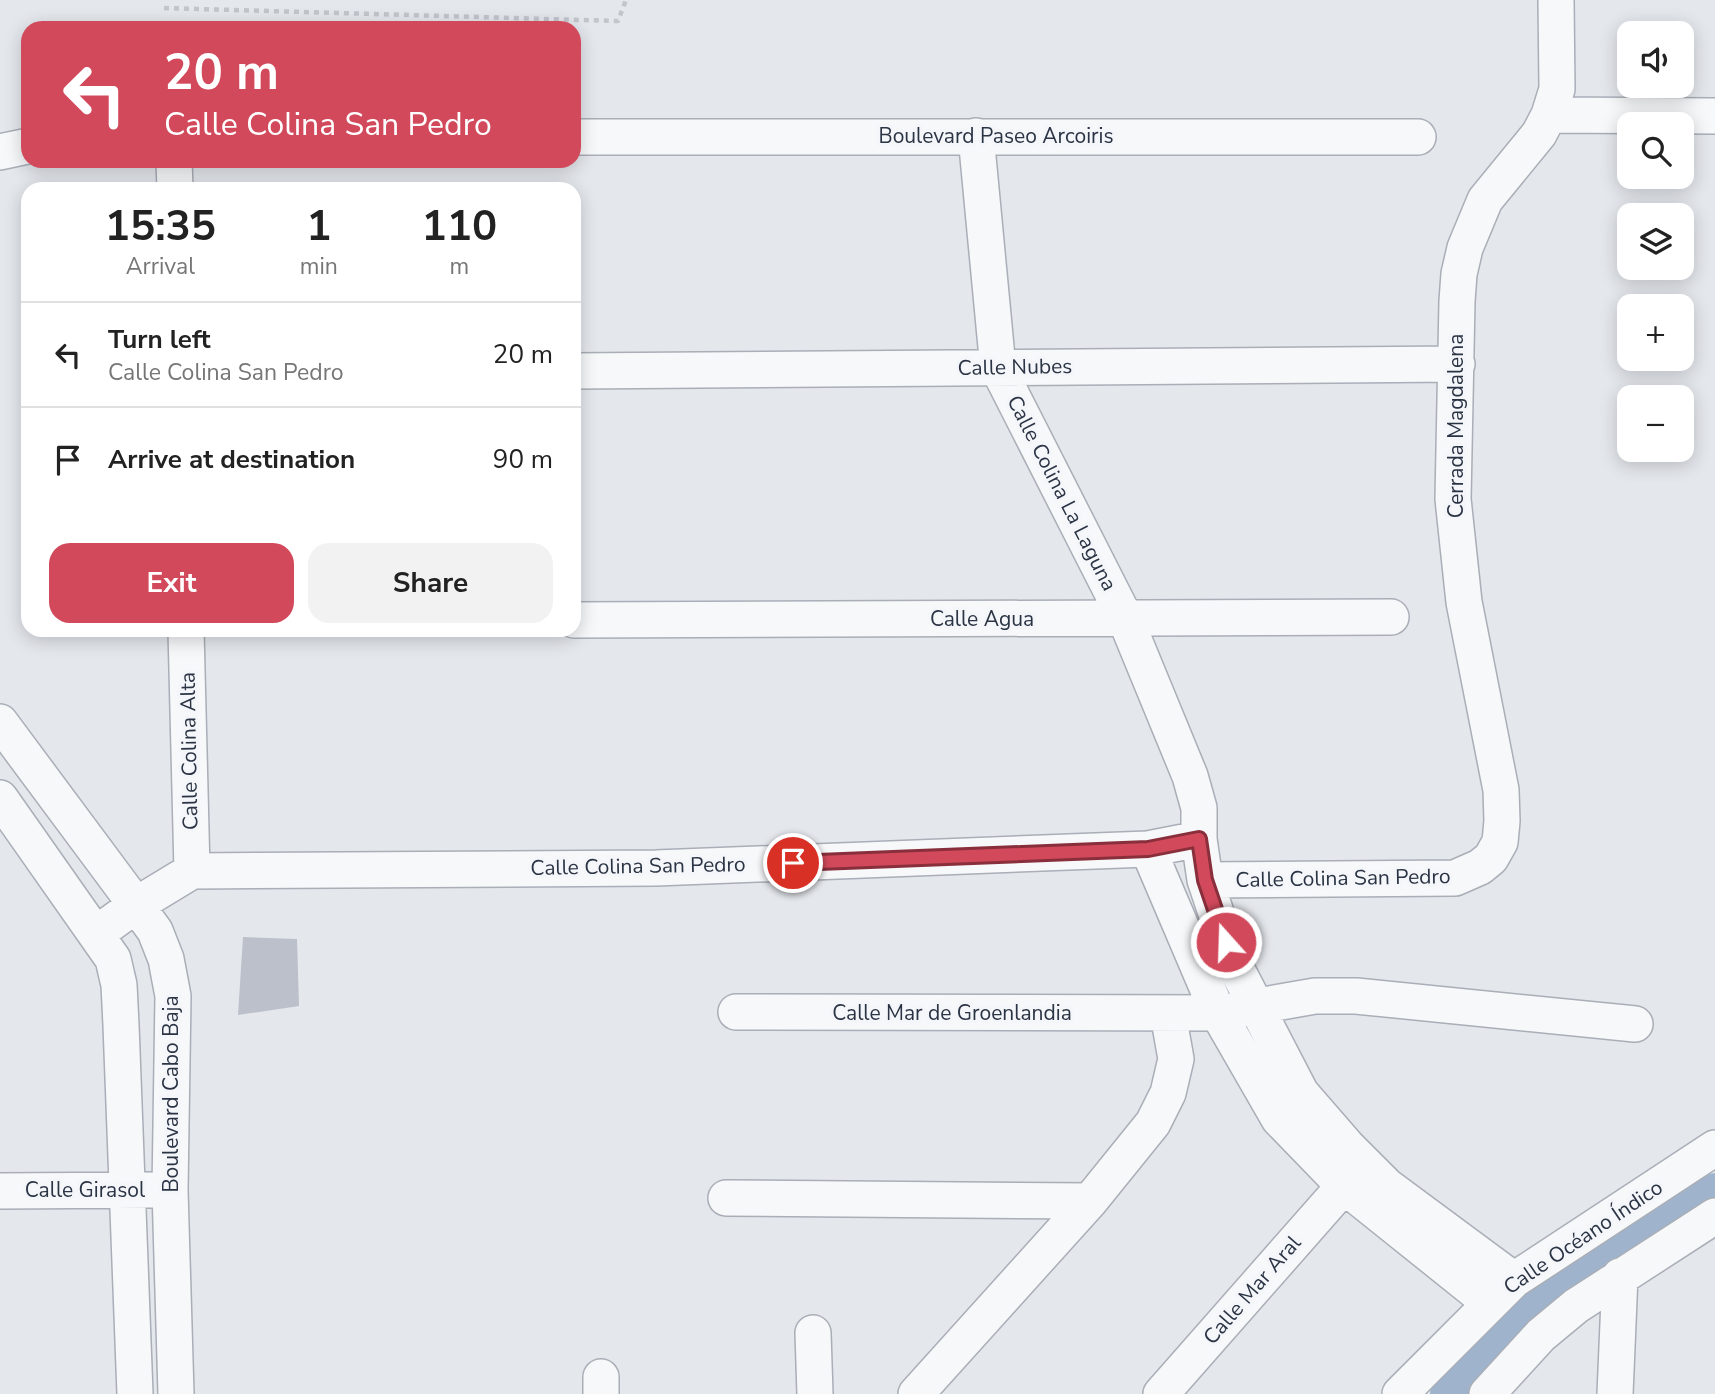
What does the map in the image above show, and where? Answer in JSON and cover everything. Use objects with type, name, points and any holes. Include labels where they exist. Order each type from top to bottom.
[{"type":"street","name":"Cerrada Magdalena","points":[[1480,867],[1491,858],[1500,842],[1501,790],[1464,602],[1453,499],[1457,301],[1465,248],[1485,200],[1539,134],[1549,115],[1557,89],[1556,0]]},
{"type":"street","points":[[1549,115],[1715,116]]},
{"type":"street","name":"Calle Colina La Laguna","points":[[976,135],[998,368],[1125,618],[1190,776],[1199,808],[1199,839]]},
{"type":"street","name":"Boulevard Paseo Arcoiris","points":[[581,137],[1418,137]]},
{"type":"street","points":[[0,152],[21,148]]},
{"type":"street","name":"Calle Nubes","points":[[581,371],[1457,363]]},
{"type":"street","name":"Calle Agua","points":[[581,620],[1391,617]]},
{"type":"street","name":"Calle Colina Alta","points":[[186,637],[192,871]]},
{"type":"street","name":"Boulevard Cabo Baja","points":[[0,722],[155,931],[166,959],[173,996],[170,1190],[176,1394]]},
{"type":"street","name":"Boulevard Cabo Baja","points":[[0,798],[113,959],[119,985],[135,1394]]},
{"type":"street","points":[[1199,839],[1205,880],[1232,960],[1301,1093],[1347,1146],[1387,1186],[1502,1292]]},
{"type":"street","name":"Calle Colina San Pedro","points":[[192,871],[656,868],[1148,849],[1199,839]]},
{"type":"street","points":[[1148,849],[1219,1013],[1279,1119],[1344,1186],[1502,1292]]},
{"type":"street","name":"Calle Colina San Pedro","points":[[1205,880],[1455,878],[1480,867]]},
{"type":"street","points":[[96,934],[136,905],[192,871]]},
{"type":"street","name":"Calle Mar de Groenlandia","points":[[736,1012],[1219,1013],[1315,996],[1356,996],[1635,1024]]},
{"type":"street","points":[[934,1387],[1153,1123],[1168,1093],[1177,1059],[1168,1014]]},
{"type":"street","name":"Calle Océano Índico","points":[[1400,1394],[1502,1292],[1715,1148]]},
{"type":"street","name":"Calle Mar Aral","points":[[1161,1394],[1344,1186]]},
{"type":"street","name":"Calle Girasol","points":[[0,1191],[170,1190]]},
{"type":"street","points":[[726,1198],[1090,1201]]},
{"type":"street","points":[[1487,1394],[1541,1335],[1576,1306],[1715,1216]]},
{"type":"street","points":[[1615,1394],[1620,1276]]},
{"type":"street","points":[[813,1334],[815,1394]]},
{"type":"path","points":[[163,8],[618,21],[626,0]]},
{"type":"building","points":[[243,937],[297,939],[299,1006],[238,1015]]},
{"type":"waterway","points":[[1446,1394],[1525,1310],[1715,1189]]},
{"type":"route","points":[[793,863],[1148,849],[1199,839],[1205,880],[1226,942]]}]
